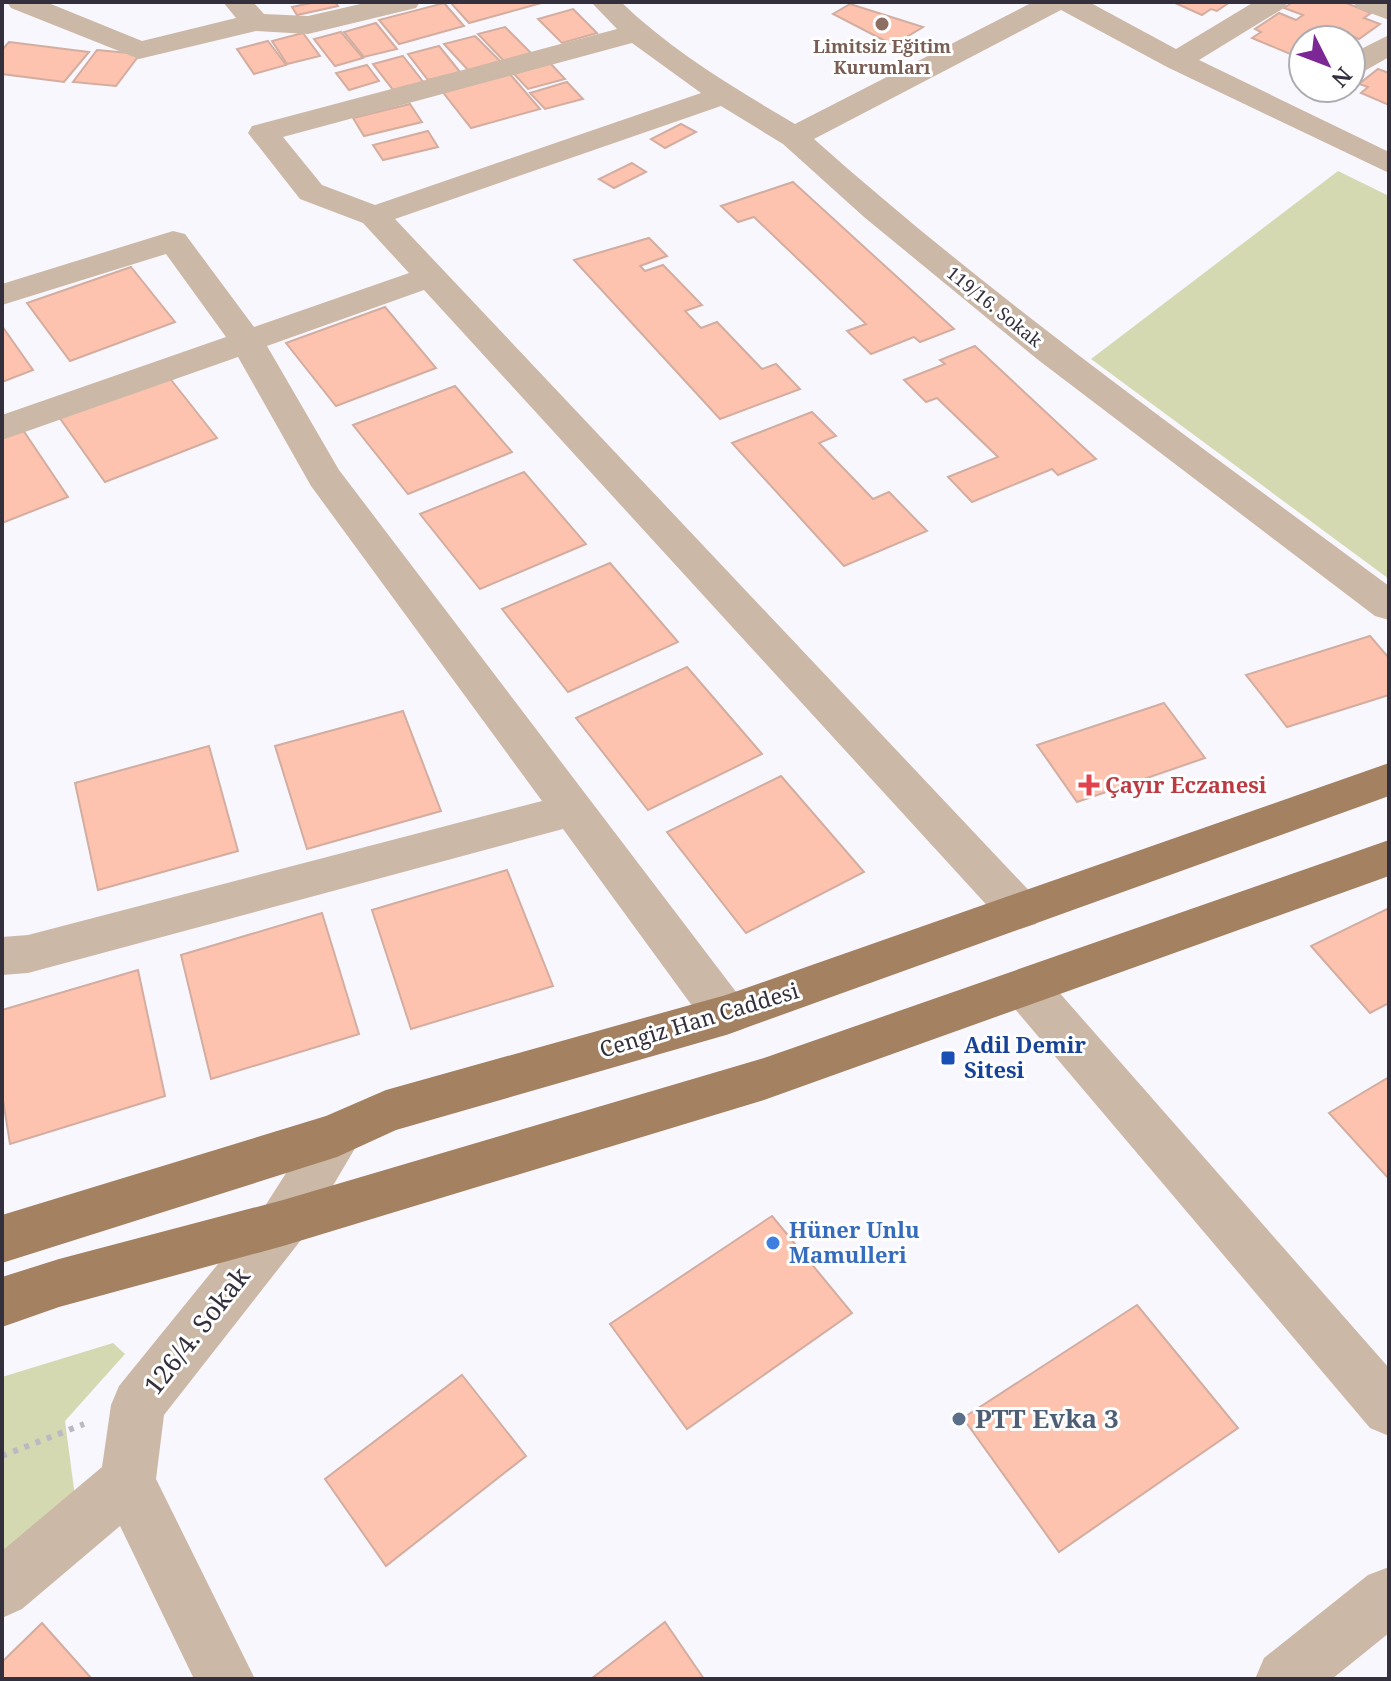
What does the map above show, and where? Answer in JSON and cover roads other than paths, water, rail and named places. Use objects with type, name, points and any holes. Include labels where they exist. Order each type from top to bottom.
[{"type":"main road","name":"Cengiz Han Caddesi","points":[[2,1239],[337,1135],[386,1112],[726,1015],[1389,779]]},
{"type":"main road","points":[[2,1302],[59,1283],[283,1223],[764,1079],[1389,858]]},
{"type":"street","points":[[21,11],[139,50],[246,12],[308,25],[406,2]]},
{"type":"street","name":"119/16. Sokak","points":[[605,2],[637,33],[724,95],[794,137],[875,210],[1049,351],[1389,606]]},
{"type":"street","points":[[794,137],[1055,2]]},
{"type":"street","points":[[1068,2],[1177,61],[1293,103],[1386,160]]},
{"type":"street","points":[[1177,61],[1274,2]]},
{"type":"street","points":[[1367,2],[1389,11]]},
{"type":"street","points":[[637,33],[263,133],[311,192],[374,216],[1020,911]]},
{"type":"street","points":[[1367,57],[1389,44]]},
{"type":"street","points":[[374,216],[724,95]]},
{"type":"street","points":[[2,295],[173,241],[247,342],[324,477],[726,1015]]},
{"type":"street","points":[[2,428],[430,277]]},
{"type":"street","points":[[2,956],[28,954],[572,810]]},
{"type":"street","points":[[1026,988],[1389,1409]]},
{"type":"street","name":"126/4. Sokak","points":[[128,1482],[138,1405],[283,1223],[337,1135]]},
{"type":"street","points":[[2,1589],[128,1482],[225,1679]]},
{"type":"street","points":[[1285,1679],[1389,1596]]},
{"type":"place","name":"Limitsiz Eğitim Kurumları","points":[[882,24]]},
{"type":"place","name":"Çayır Eczanesi","points":[[1089,785]]},
{"type":"place","name":"Adil Demir Sitesi","points":[[948,1058]]},
{"type":"place","name":"Hüner Unlu Mamulleri","points":[[773,1243]]},
{"type":"place","name":"PTT Evka 3","points":[[959,1419]]}]
